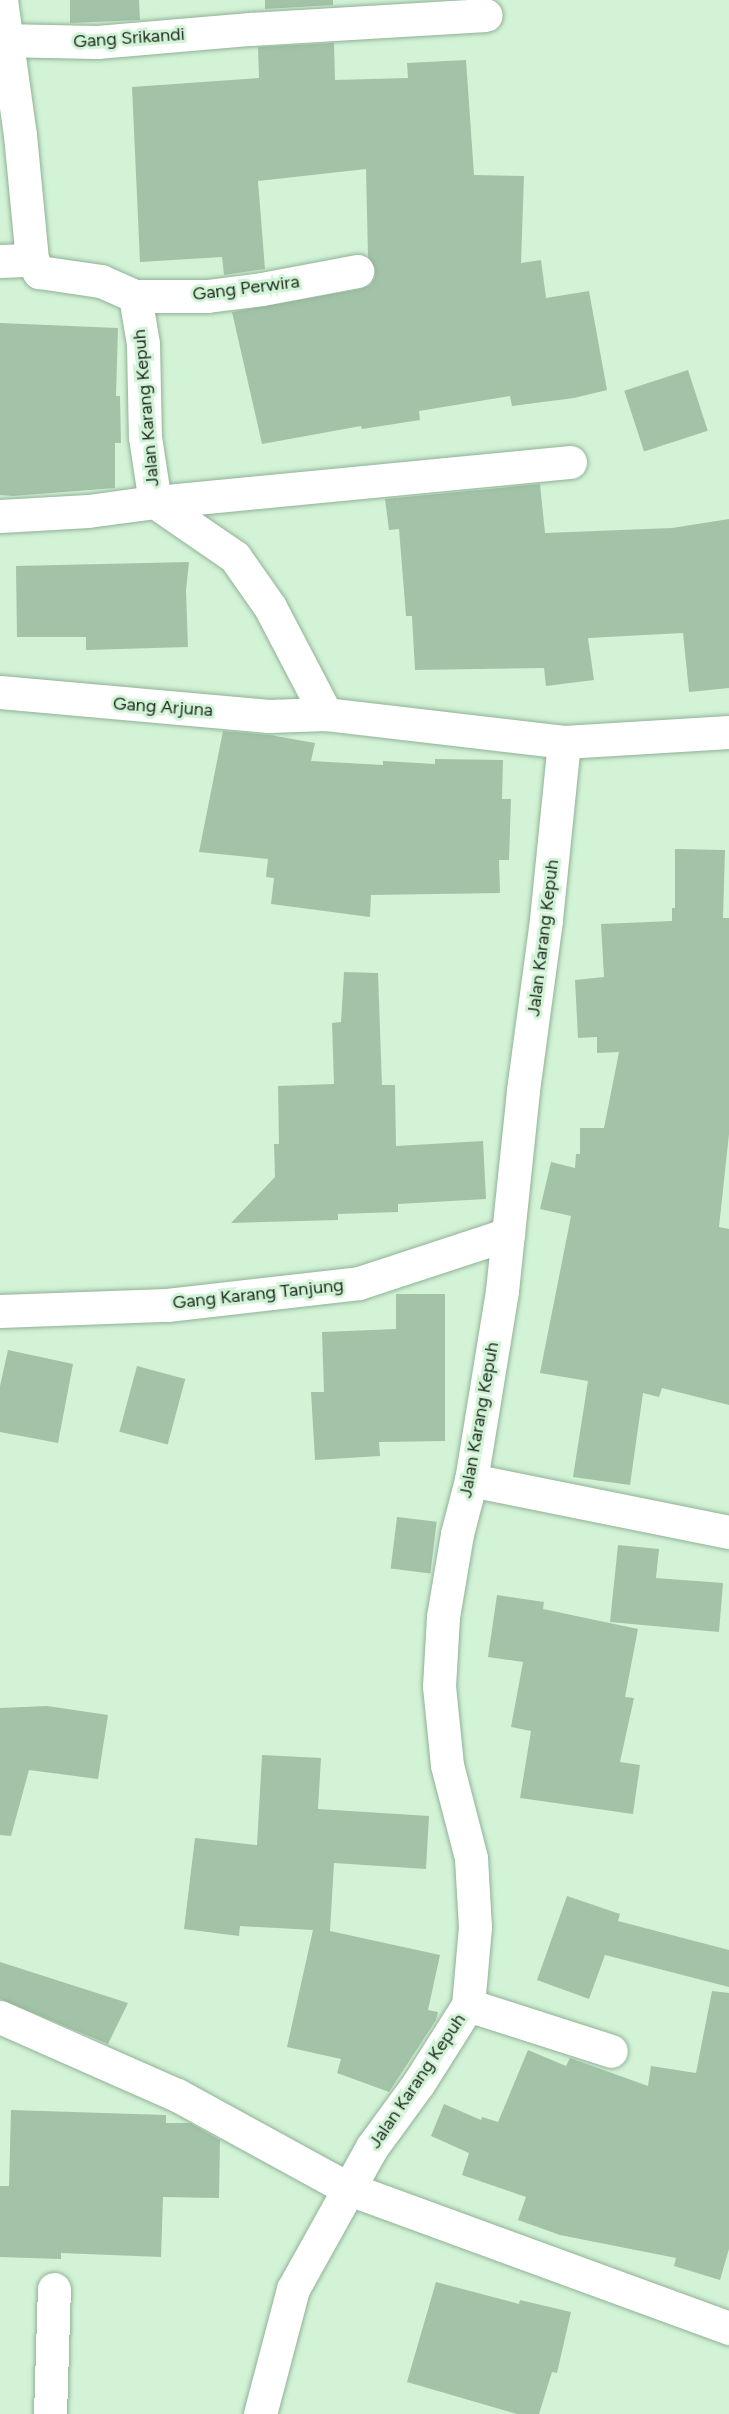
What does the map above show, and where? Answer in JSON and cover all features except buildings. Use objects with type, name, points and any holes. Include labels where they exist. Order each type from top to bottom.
[{"type":"street","points":[[1,0],[3,40],[20,135],[32,260],[39,272],[101,281],[135,296]]},
{"type":"street","name":"Gang Srikandi","points":[[3,40],[97,42],[250,29],[486,15]]},
{"type":"street","points":[[0,261],[32,260]]},
{"type":"street","name":"Gang Perwira","points":[[135,296],[207,296],[262,289],[357,271]]},
{"type":"street","name":"Jalan Karang Kepuh","points":[[135,296],[142,344],[145,437],[154,502],[235,557],[270,607],[326,714]]},
{"type":"street","points":[[0,516],[88,511],[154,502],[570,462]]},
{"type":"street","name":"Gang Arjuna","points":[[0,692],[269,716],[326,714]]},
{"type":"street","points":[[326,714],[564,742],[729,732]]},
{"type":"street","name":"Jalan Karang Kepuh","points":[[260,2414],[293,2289],[372,2146],[418,2084],[468,2006],[475,1927],[471,1858],[447,1765],[440,1686],[443,1617],[457,1534],[471,1480],[502,1291],[523,1091],[546,920],[564,742]]},
{"type":"street","name":"Gang Karang Tanjung","points":[[0,1311],[167,1305],[359,1283],[507,1234]]},
{"type":"street","points":[[471,1480],[729,1532]]},
{"type":"street","points":[[468,2006],[610,2051]]},
{"type":"street","points":[[0,2017],[177,2095],[349,2189],[729,2328]]},
{"type":"street","points":[[50,2414],[54,2289]]}]
